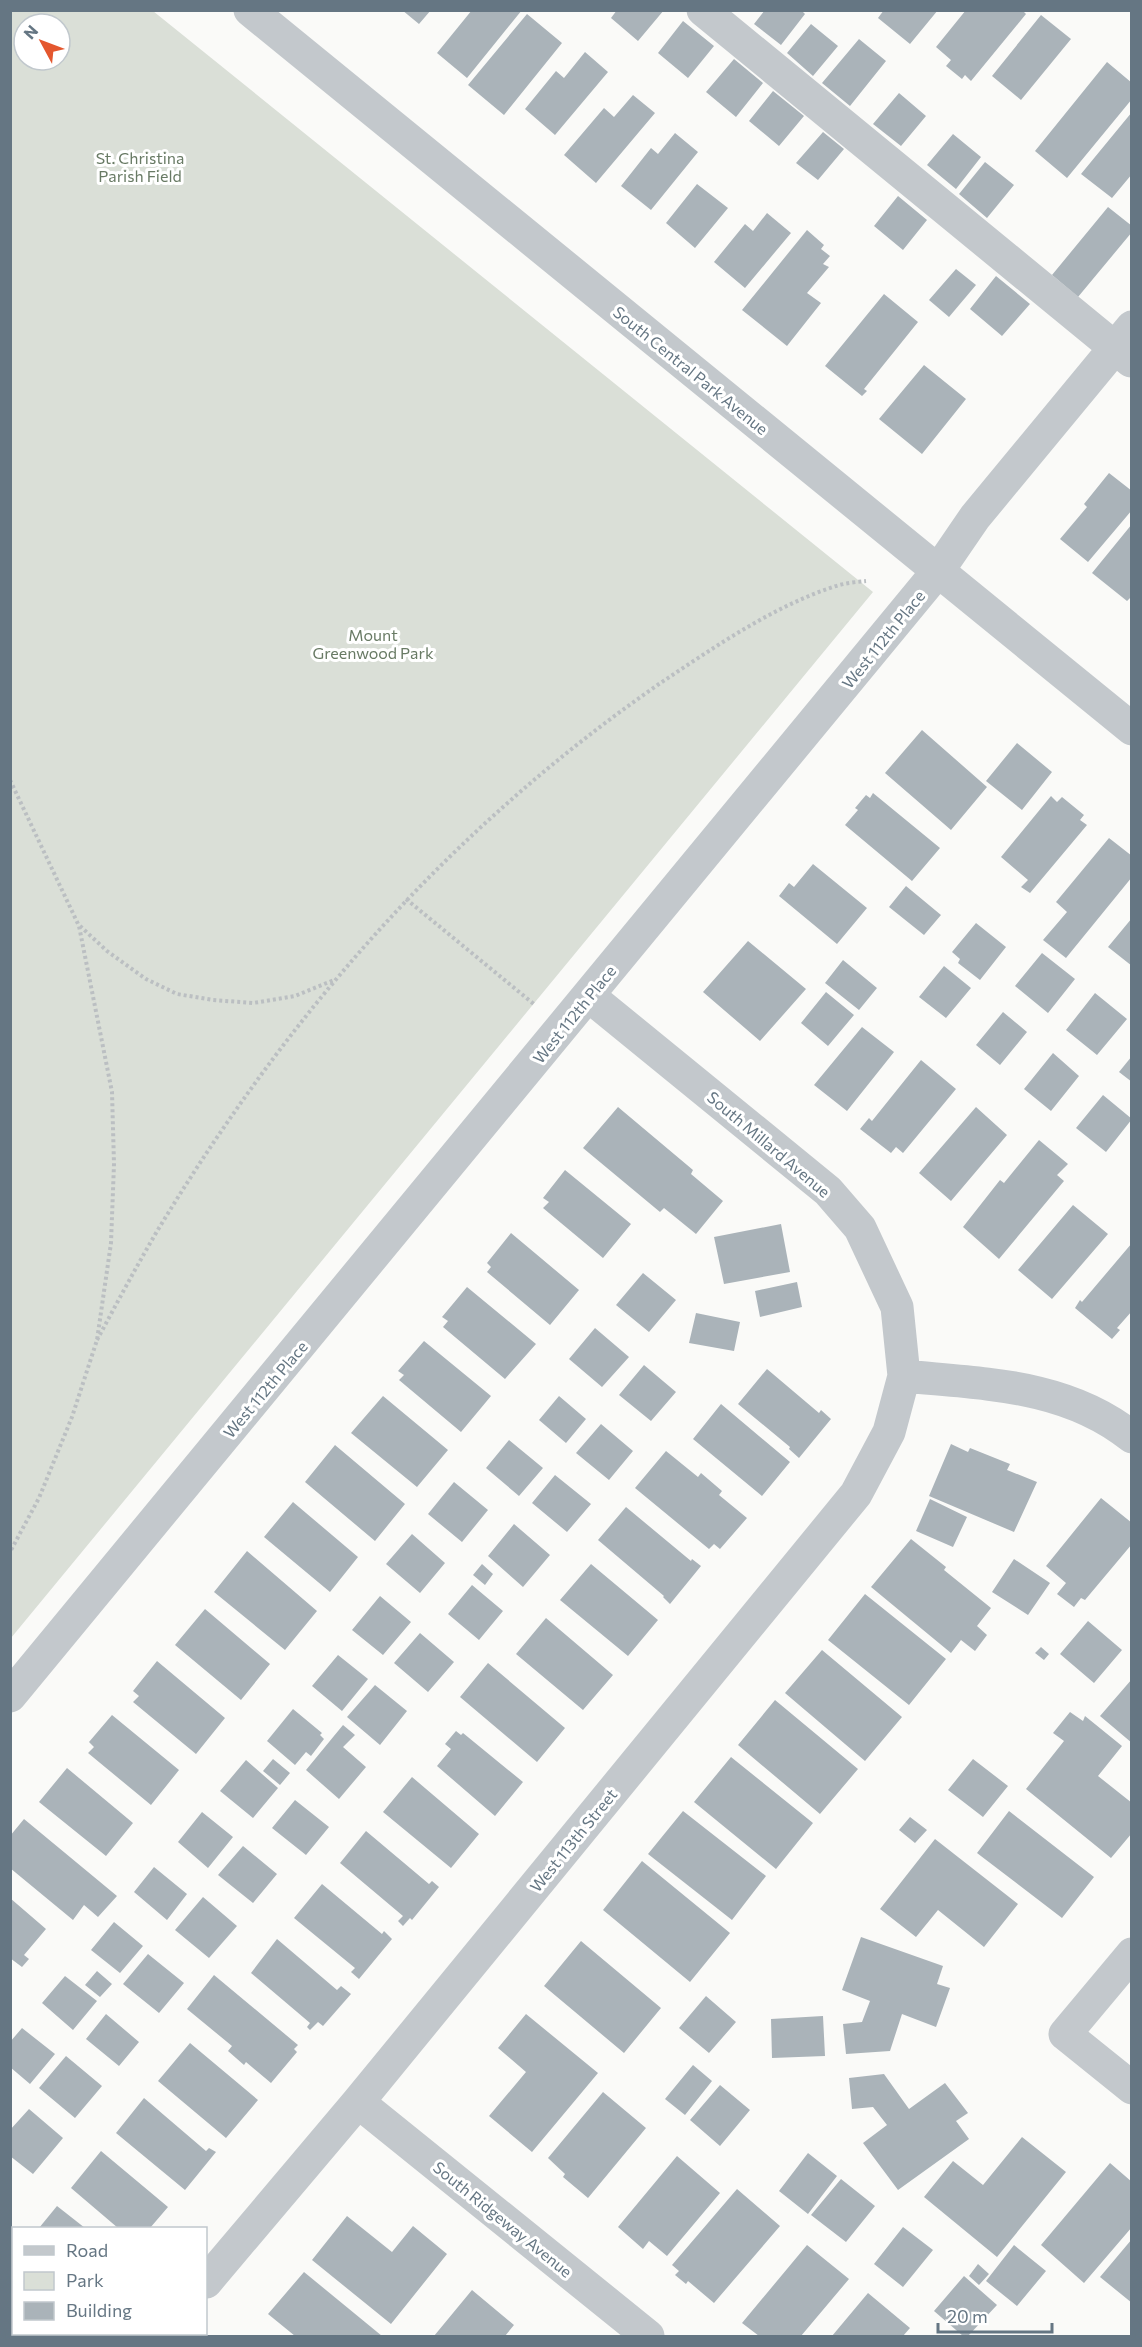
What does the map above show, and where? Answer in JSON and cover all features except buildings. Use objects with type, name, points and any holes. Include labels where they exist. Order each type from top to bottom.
[{"type":"street","name":"South Central Park Avenue","points":[[250,10],[1131,729]]},
{"type":"street","points":[[704,10],[1126,346]]},
{"type":"street","name":"West 112th Place","points":[[10,1696],[938,571],[975,517],[1126,346]]},
{"type":"street","name":"South Millard Avenue","points":[[589,996],[828,1191],[860,1228],[897,1307],[904,1376]]},
{"type":"street","points":[[904,1376],[1011,1387],[1061,1398],[1112,1421],[1131,1437]]},
{"type":"street","name":"West 113th Street","points":[[207,2281],[358,2102],[856,1494],[889,1432],[904,1376]]},
{"type":"street","points":[[1131,1954],[1065,2034],[1131,2088]]},
{"type":"street","name":"South Ridgeway Avenue","points":[[358,2102],[648,2337]]},
{"type":"path","points":[[97,1340],[158,1230],[220,1134],[334,979],[406,899],[480,826],[563,756],[636,700],[708,651],[772,614],[834,586],[866,580]]},
{"type":"path","points":[[10,780],[79,926],[112,1092],[114,1164],[111,1243],[97,1340],[72,1418],[39,1498],[10,1552]]},
{"type":"path","points":[[406,899],[539,1008]]},
{"type":"path","points":[[79,926],[107,951],[146,979],[177,994],[253,1003],[295,996],[334,979]]},
{"type":"green space","name":"Mount Greenwood Park","points":[[11,10],[153,11],[873,592],[11,1638]]},
{"type":"park label","name":"St. Christina Parish Field","points":[[140,166]]}]
